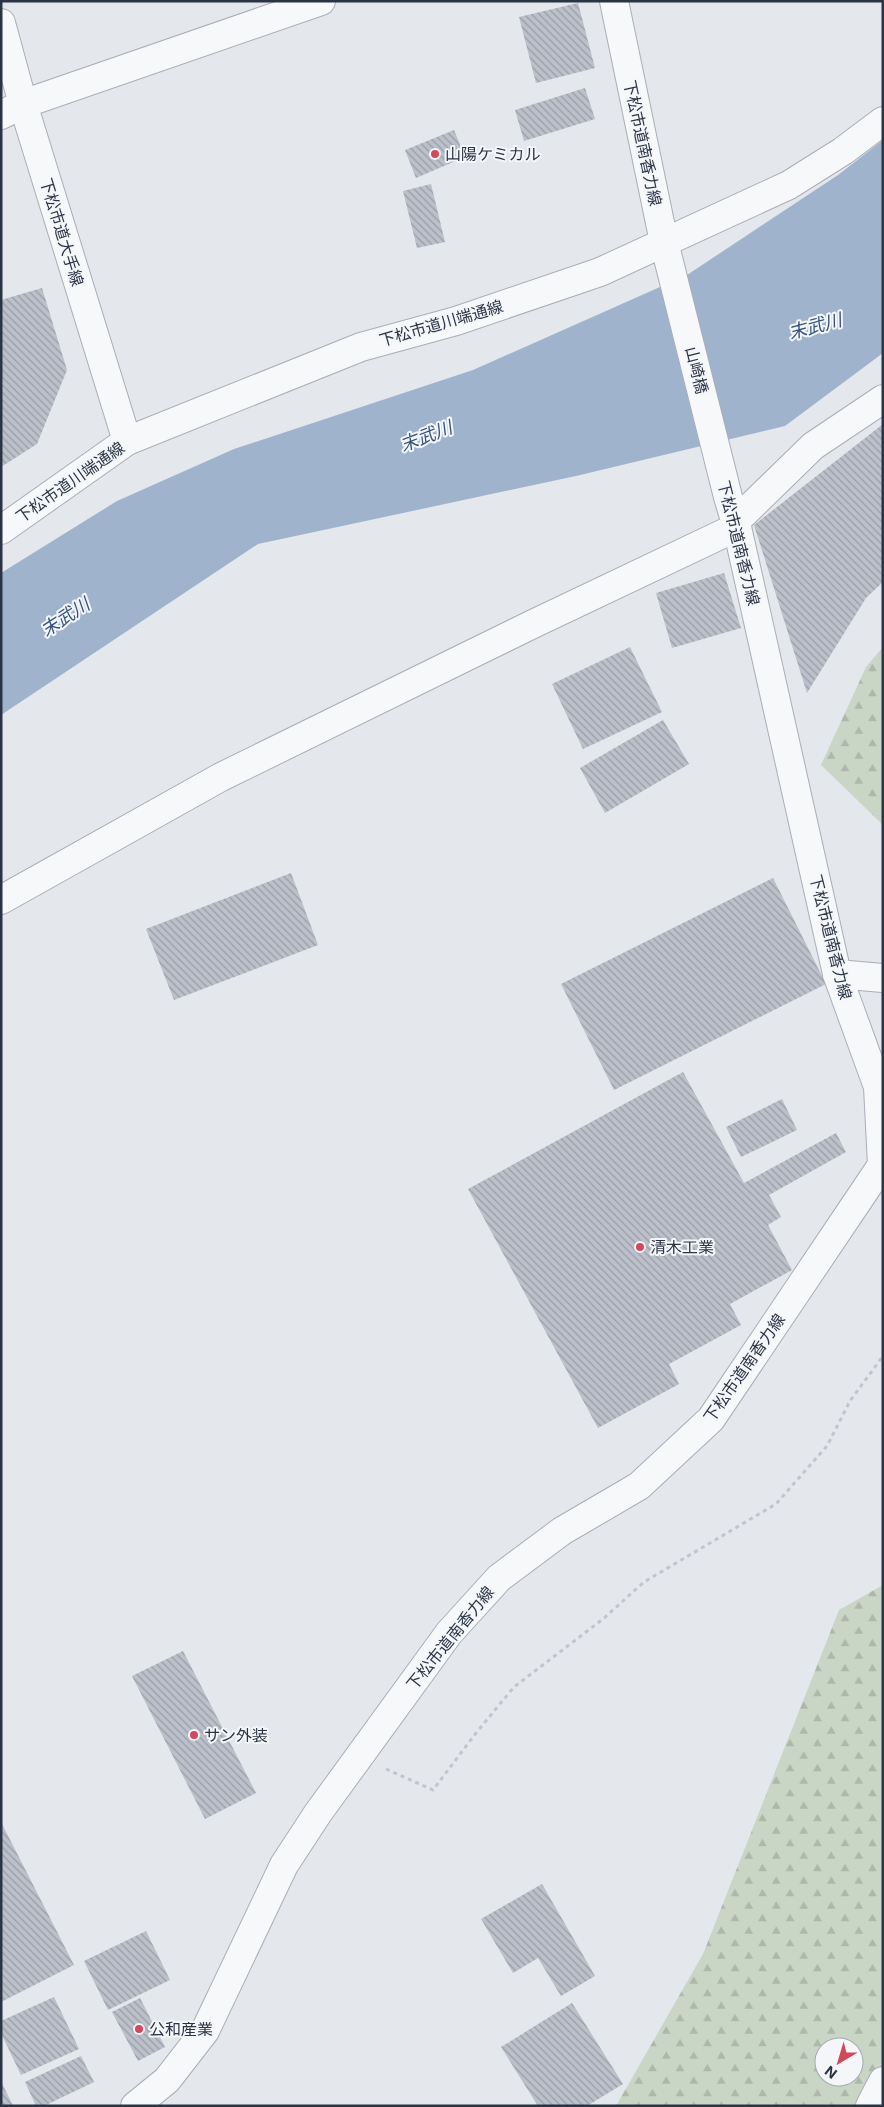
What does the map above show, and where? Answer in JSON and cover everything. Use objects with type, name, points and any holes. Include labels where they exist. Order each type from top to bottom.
[{"type":"street","points":[[12,110],[321,1]]},
{"type":"street","name":"下松市道南香力線","points":[[614,1],[664,242],[675,284]]},
{"type":"street","name":"下松市道大手線","points":[[1,23],[12,110],[126,441]]},
{"type":"street","name":"下松市道川端通線","points":[[1,530],[126,441],[361,347],[456,321],[591,276],[789,185],[843,152],[883,120]]},
{"type":"street","name":"山崎橋","points":[[675,284],[718,457]]},
{"type":"street","points":[[1,900],[221,777],[736,524],[814,446],[883,399]]},
{"type":"street","name":"下松市道南香力線","points":[[135,2106],[167,2080],[205,2030],[284,1865],[318,1813],[449,1633],[499,1578],[562,1531],[640,1486],[711,1420],[882,1165],[878,1087],[838,974],[736,524],[718,457]]},
{"type":"street","points":[[838,974],[883,978]]},
{"type":"street","points":[[870,2106],[883,2081]]},
{"type":"path","points":[[360,1756],[433,1790],[514,1687],[603,1619],[644,1582],[776,1504],[827,1446],[850,1401],[883,1356]]},
{"type":"green space","points":[[883,647],[883,825],[821,765],[866,667]]},
{"type":"green space","points":[[883,1585],[883,2106],[616,2106],[703,1954],[839,1610]]},
{"type":"water","name":"末武川","points":[[883,140],[883,353],[785,426],[576,476],[258,544],[1,715],[1,573],[117,501],[234,449],[473,370],[687,275],[838,175]]},
{"type":"building","points":[[578,3],[595,68],[536,83],[519,17]]},
{"type":"building","points":[[585,88],[595,119],[524,141],[515,110]]},
{"type":"building","name":"山陽ケミカル","points":[[454,130],[465,157],[416,178],[405,150]]},
{"type":"building","points":[[431,184],[445,242],[417,248],[403,191]]},
{"type":"building","points":[[42,288],[67,370],[37,444],[1,467],[1,385],[3,384],[1,378],[1,300]]},
{"type":"building","points":[[883,424],[883,582],[866,598],[807,693],[754,525]]},
{"type":"building","points":[[724,573],[741,628],[672,648],[656,593]]},
{"type":"building","points":[[630,647],[662,712],[583,749],[552,684]]},
{"type":"building","points":[[663,720],[689,764],[605,813],[580,768]]},
{"type":"building","points":[[291,873],[318,945],[174,1000],[146,929]]},
{"type":"building","points":[[773,878],[826,984],[614,1090],[561,984]]},
{"type":"building","name":"清木工業","points":[[683,1072],[744,1183],[836,1133],[846,1152],[769,1195],[781,1217],[768,1225],[792,1270],[730,1304],[741,1325],[669,1364],[679,1384],[598,1428],[468,1189]]},
{"type":"building","points":[[782,1099],[797,1130],[741,1157],[726,1127]]},
{"type":"building","name":"サン外装","points":[[183,1651],[256,1793],[205,1819],[132,1676]]},
{"type":"building","points":[[1,1822],[74,1965],[1,2002]]},
{"type":"building","points":[[542,1884],[595,1976],[561,1996],[538,1958],[513,1973],[481,1919]]},
{"type":"building","points":[[146,1931],[170,1980],[108,2010],[84,1961]]},
{"type":"building","points":[[54,1997],[79,2049],[21,2075],[1,2033],[1,2021]]},
{"type":"building","name":"公和産業","points":[[140,1998],[165,2047],[138,2061],[112,2012]]},
{"type":"building","points":[[572,2003],[623,2084],[587,2106],[538,2106],[501,2047]]},
{"type":"building","points":[[81,2056],[94,2082],[44,2106],[36,2106],[25,2082]]},
{"type":"building","points":[[1,2081],[13,2106],[1,2106]]},
{"type":"place","name":"山陽ケミカル","points":[[435,154]]},
{"type":"place","name":"清木工業","points":[[640,1247]]},
{"type":"place","name":"サン外装","points":[[194,1735]]},
{"type":"place","name":"公和産業","points":[[139,2029]]}]
